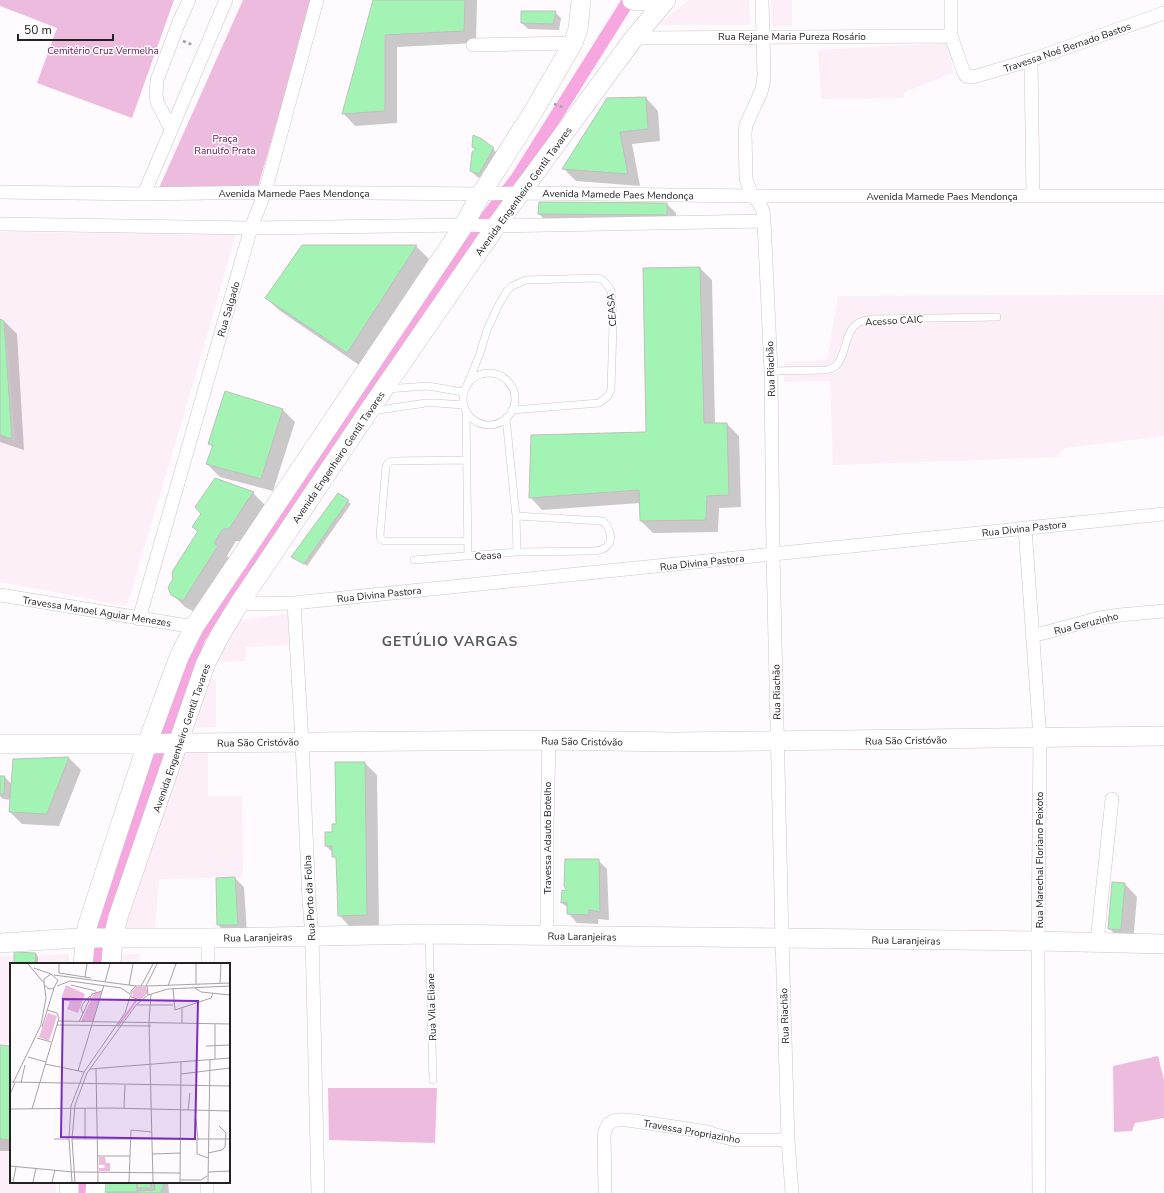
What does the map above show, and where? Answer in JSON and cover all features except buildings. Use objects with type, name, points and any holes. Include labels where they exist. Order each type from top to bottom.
[{"type":"main road","points":[[83,963],[88,938],[87,927],[179,657],[194,627],[467,225],[574,43],[578,29],[581,0]]},
{"type":"main road","name":"Avenida Engenheiro Gentil Tavares","points":[[632,0],[665,0]]},
{"type":"main road","name":"Avenida Engenheiro Gentil Tavares","points":[[111,963],[112,938],[118,917],[205,665],[220,635],[239,604],[493,226],[634,38],[665,0]]},
{"type":"main road","name":"Rua São Cristóvão","points":[[0,744],[549,740],[673,742],[1164,736]]},
{"type":"main road","name":"Rua Laranjeiras","points":[[0,942],[78,938],[208,938],[429,934],[1038,941],[1164,944]]},
{"type":"main road","points":[[95,1193],[96,1183]]},
{"type":"street","points":[[171,130],[158,102],[156,94],[157,80],[189,0]]},
{"type":"street","points":[[144,194],[226,0]]},
{"type":"street","name":"Rua Salgado","points":[[139,619],[251,228],[265,192],[317,0]]},
{"type":"street","name":"Rua Riachão","points":[[762,0],[764,75],[761,92],[746,125],[746,179],[752,196],[758,201],[764,221],[770,371],[782,938],[788,1140],[792,1193]]},
{"type":"street","points":[[951,0],[951,36]]},
{"type":"street","name":"Travessa Noé Bernado Bastos","points":[[951,36],[964,73],[969,78],[1031,60],[1164,13]]},
{"type":"street","name":"Rua Rejane Maria Pureza Rosário","points":[[634,38],[951,36]]},
{"type":"street","points":[[472,45],[574,43]]},
{"type":"street","points":[[1031,60],[1033,196]]},
{"type":"street","name":"Avenida Mamede Paes Mendonça","points":[[0,192],[144,194],[265,192],[752,196],[1164,196]]},
{"type":"street","points":[[0,224],[251,228],[467,225],[493,226],[764,221]]},
{"type":"street","name":"Rua Divina Pastora","points":[[239,604],[294,603],[1164,514]]},
{"type":"street","name":"Rua Marechal Floriano Peixoto","points":[[1025,528],[1040,738],[1038,941],[1039,1193]]},
{"type":"street","name":"Travessa Manoel Aguiar Menezes","points":[[0,595],[194,627]]},
{"type":"street","name":"Rua Porto da Folha","points":[[294,603],[312,936],[318,1193]]},
{"type":"street","name":"Rua Geruzinho","points":[[1032,636],[1120,614],[1164,611]]},
{"type":"street","name":"Travessa Adauto Botelho","points":[[547,935],[549,740]]},
{"type":"street","points":[[1096,942],[1112,799]]},
{"type":"street","points":[[208,938],[208,963]]},
{"type":"street","name":"Travessa Propriazinho","points":[[605,1193],[604,1135],[609,1123],[614,1120],[621,1119],[708,1132],[736,1140],[788,1140]]},
{"type":"lane","name":"CEASA","points":[[468,383],[498,306],[507,291],[512,286],[526,280],[598,278],[603,280],[611,291],[612,302],[611,390],[608,396],[599,403],[512,410]]},
{"type":"lane","name":"Acesso CAIC","points":[[770,371],[827,370],[835,367],[840,361],[848,336],[855,326],[862,321],[997,317]]},
{"type":"lane","points":[[368,412],[426,403],[436,403],[464,409],[469,416],[477,422],[487,425],[497,424],[506,418],[512,410],[515,400],[514,391],[511,385],[497,374],[484,373],[478,375],[468,383]]},
{"type":"lane","name":"Ceasa","points":[[468,383],[463,392],[462,399],[464,409],[466,460],[468,556],[517,552],[594,551],[608,546],[611,538],[608,526],[603,521],[516,516]]},
{"type":"lane","points":[[384,389],[428,386],[463,392]]},
{"type":"lane","points":[[506,418],[516,516],[517,552]]},
{"type":"lane","points":[[466,460],[392,461],[388,463],[386,466],[380,535],[381,539],[384,541],[468,541]]},
{"type":"lane","points":[[414,560],[468,556]]},
{"type":"lane","name":"Rua Vila Eliane","points":[[429,934],[433,1080]]},
{"type":"path","points":[[173,38],[205,50]]},
{"type":"path","points":[[549,102],[571,110]]},
{"type":"shaded area","points":[[688,0],[749,0],[750,25],[658,25]]},
{"type":"shaded area","points":[[771,0],[792,0],[792,26],[772,26]]},
{"type":"shaded area","points":[[949,43],[953,73],[905,92],[903,98],[821,99],[818,50]]},
{"type":"shaded area","points":[[0,232],[236,234],[127,606],[0,582],[0,435],[15,441],[5,321],[0,319]]},
{"type":"shaded area","points":[[1164,295],[1164,436],[1065,448],[1058,457],[833,465],[830,381],[784,382],[784,362],[827,360],[838,296]]},
{"type":"shaded area","points":[[288,614],[289,645],[246,647],[246,661],[213,662],[237,620]]},
{"type":"shaded area","points":[[208,679],[216,679],[216,727],[193,728]]},
{"type":"shaded area","points":[[184,753],[208,753],[208,796],[242,796],[243,877],[159,879],[155,929],[125,928],[179,759]]},
{"type":"shaded area","points":[[69,954],[69,963],[10,963],[10,1183],[56,1183],[56,1193],[0,1193],[0,956]]},
{"type":"shaded area","points":[[120,954],[140,954],[140,963],[119,963]]},
{"type":"green space","name":"Cemitério Cruz Vermelha","points":[[0,0],[174,0],[132,118],[37,83],[57,28],[0,6]]},
{"type":"green space","name":"Praça Ranulfo Prata","points":[[243,0],[312,0],[258,187],[159,188]]},
{"type":"green space","points":[[1158,1056],[1164,1080],[1164,1118],[1135,1123],[1132,1131],[1114,1132],[1113,1066]]},
{"type":"green space","points":[[328,1088],[437,1088],[435,1143],[329,1140]]},
{"type":"waterway","points":[[95,963],[96,948],[104,921],[199,638],[456,257],[517,178],[627,3]]},
{"type":"waterway","points":[[81,1193],[82,1183]]},
{"type":"district","name":"GETÚLIO VARGAS","points":[[450,641]]}]
